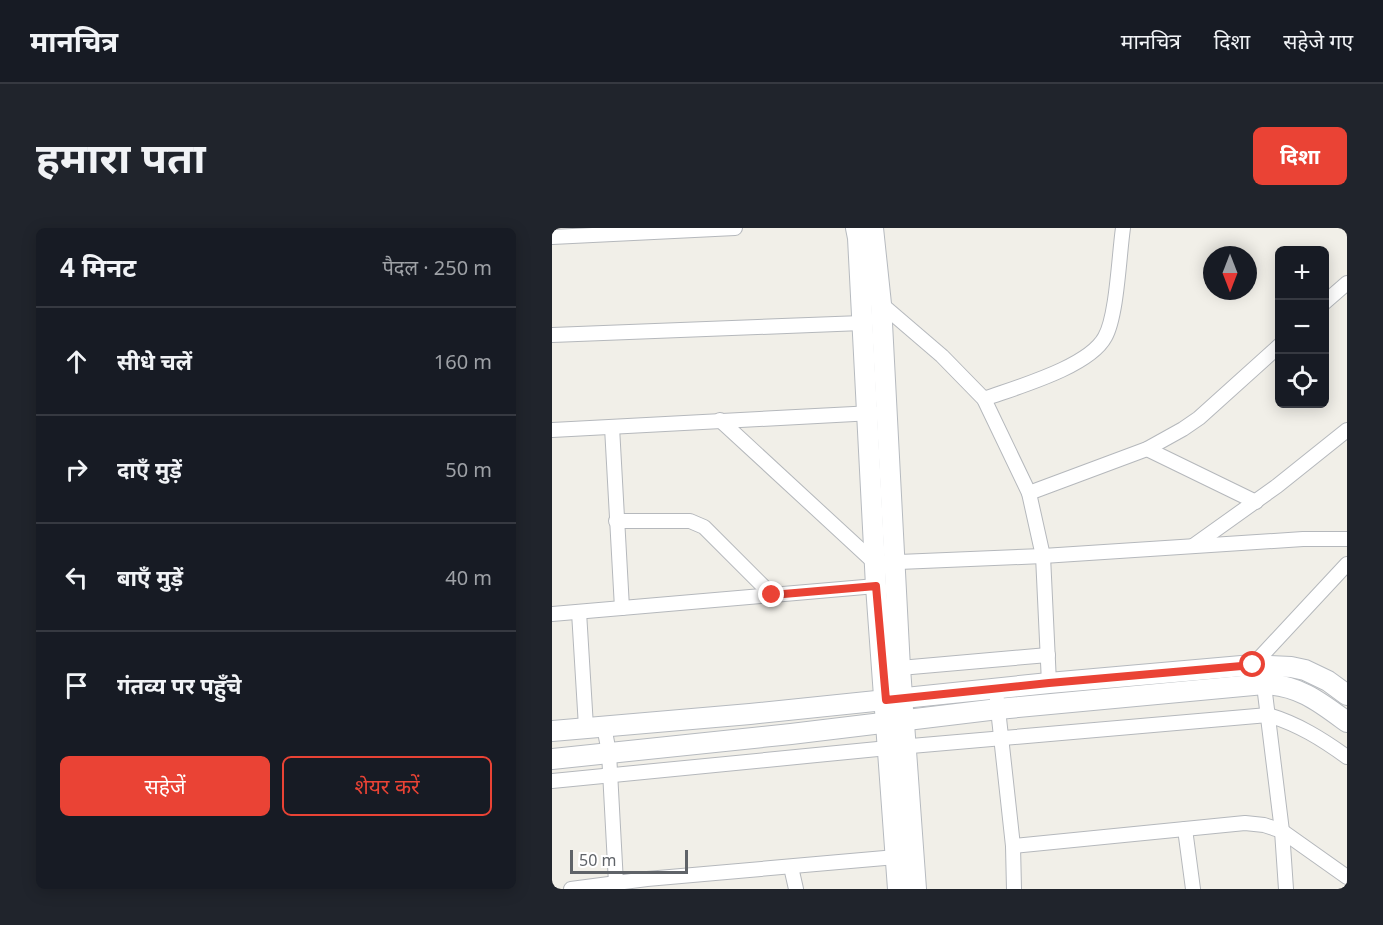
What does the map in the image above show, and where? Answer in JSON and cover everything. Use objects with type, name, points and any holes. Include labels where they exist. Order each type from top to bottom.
[{"type":"street","points":[[552,237],[735,228]]},
{"type":"street","points":[[855,228],[862,323],[877,413],[894,562],[900,668],[894,699]]},
{"type":"street","points":[[873,228],[881,304],[877,413],[876,586],[894,699],[897,747],[916,889]]},
{"type":"street","points":[[984,399],[1069,367],[1096,349],[1105,337],[1111,322],[1123,228]]},
{"type":"street","points":[[1327,300],[1347,283]]},
{"type":"street","points":[[860,286],[956,369],[984,399],[1029,493],[1042,556],[1049,683]]},
{"type":"street","points":[[552,335],[862,323]]},
{"type":"street","points":[[1029,493],[1147,448],[1183,429],[1199,418],[1275,350]]},
{"type":"street","points":[[552,430],[877,413]]},
{"type":"street","points":[[720,420],[875,563],[1042,556],[1303,539],[1347,539]]},
{"type":"street","points":[[612,427],[622,608]]},
{"type":"street","points":[[1192,546],[1256,502],[1347,430]]},
{"type":"street","points":[[1147,448],[1256,502]]},
{"type":"street","points":[[616,520],[690,520],[704,527],[772,595]]},
{"type":"street","points":[[1286,889],[1282,831],[1268,716],[1260,672],[1347,564]]},
{"type":"street","points":[[552,614],[876,586]]},
{"type":"street","points":[[579,612],[595,726],[609,753],[616,883]]},
{"type":"street","points":[[900,668],[1048,655]]},
{"type":"street","points":[[552,759],[895,722],[1291,667],[1305,670],[1328,681],[1347,695]]},
{"type":"street","points":[[552,730],[1049,683],[1260,672],[1281,684],[1315,698],[1347,722]]},
{"type":"street","points":[[996,688],[1013,846],[1014,889]]},
{"type":"street","points":[[552,781],[897,747],[1268,716],[1291,722],[1320,738],[1347,757]]},
{"type":"street","points":[[897,747],[898,889]]},
{"type":"street","points":[[1013,846],[1245,823],[1264,825],[1282,831],[1347,877]]},
{"type":"street","points":[[1185,829],[1193,889]]},
{"type":"street","points":[[571,889],[616,883],[648,884],[896,857]]},
{"type":"street","points":[[791,867],[796,889]]},
{"type":"route","points":[[772,595],[876,586],[886,700],[1253,665]]}]
